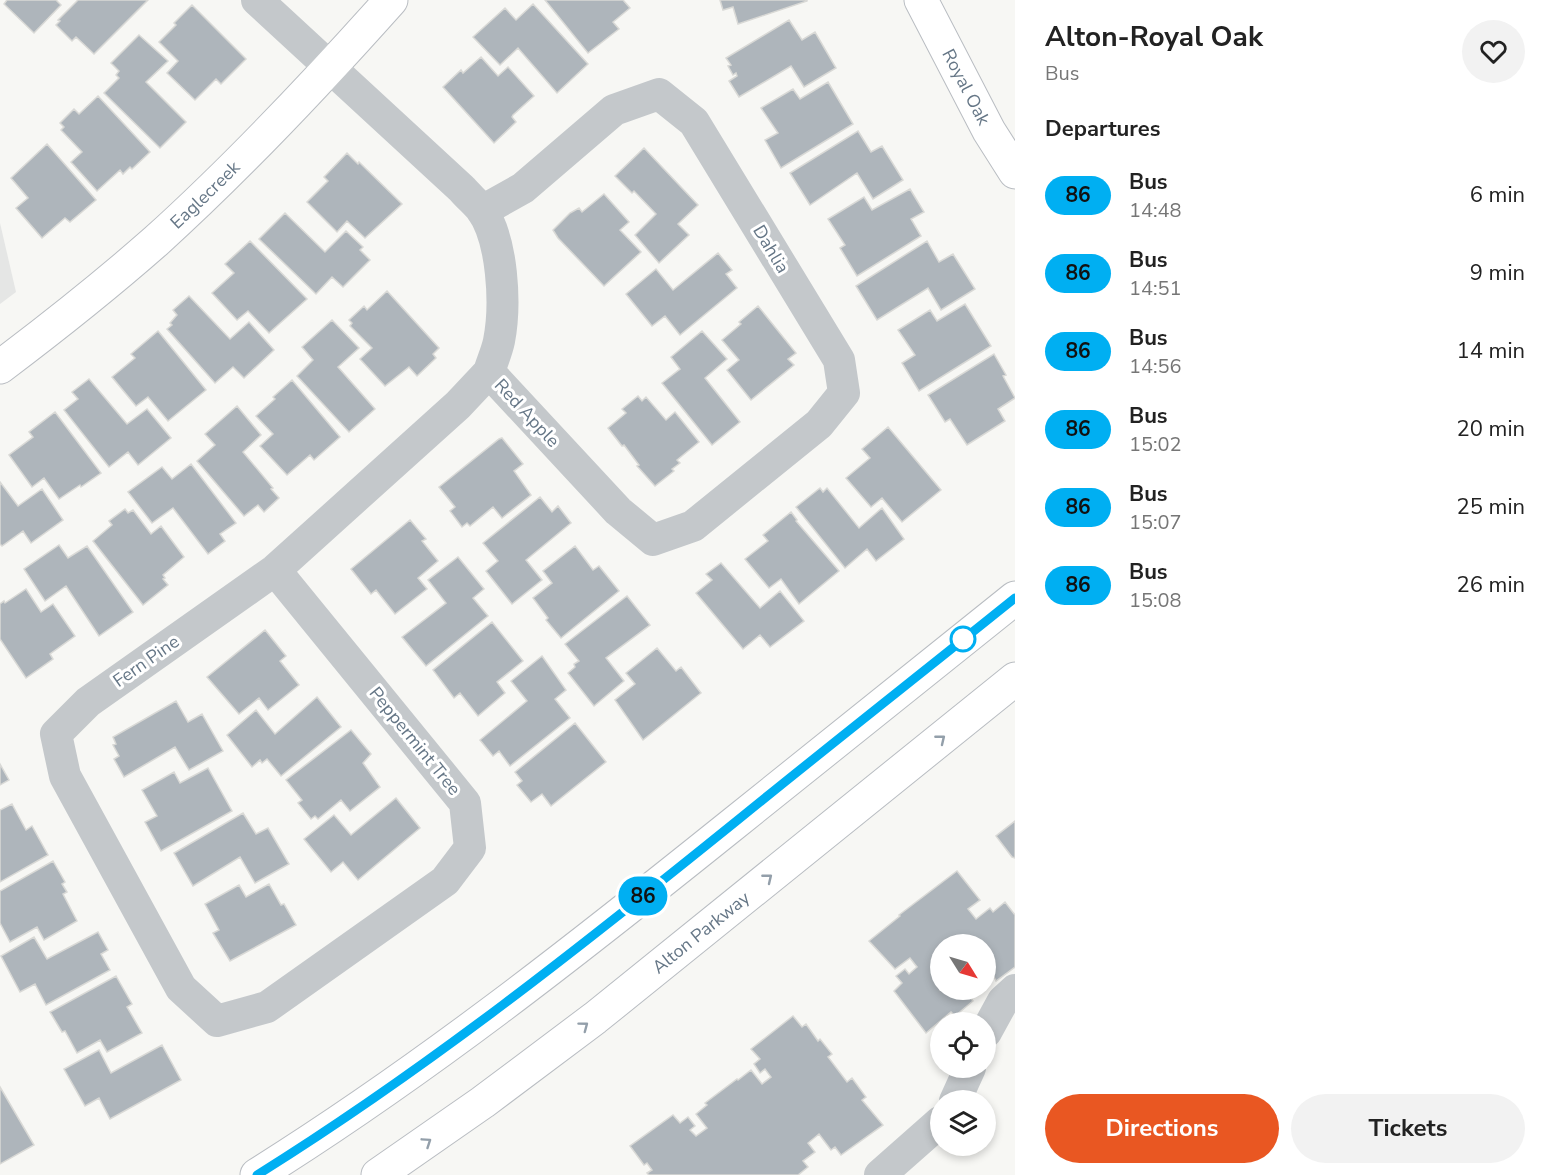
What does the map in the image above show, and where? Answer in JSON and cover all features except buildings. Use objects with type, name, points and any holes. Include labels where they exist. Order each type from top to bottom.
[{"type":"main road","name":"Eaglecreek","points":[[0,367],[70,314],[156,241],[225,176],[391,0]]},
{"type":"main road","name":"Royal Oak","points":[[921,0],[989,131],[1015,172]]},
{"type":"main road","points":[[257,1175],[397,1084],[484,1020],[620,915],[1015,597]]},
{"type":"main road","name":"Alton Parkway","points":[[378,1175],[483,1102],[595,1018],[1015,679]]},
{"type":"street","name":"Red Apple","points":[[257,0],[462,189],[482,211],[493,235],[499,258],[501,306],[499,340],[489,372],[618,511],[653,540]]},
{"type":"street","name":"Dahlia","points":[[482,211],[523,188],[614,110],[658,94],[693,122],[839,360],[844,393],[819,424],[693,526],[653,540]]},
{"type":"street","name":"Fern Pine","points":[[217,1021],[181,988],[65,776],[56,734],[88,702],[275,570],[458,405],[489,372]]},
{"type":"street","name":"Peppermint Tree","points":[[217,1021],[267,1007],[444,880],[470,848],[465,803],[275,570]]},
{"type":"street","points":[[996,1015],[1004,1001],[1015,990]]},
{"type":"street","points":[[880,1175],[930,1131]]},
{"type":"shaded area","points":[[0,223],[16,292],[0,304]]},
{"type":"bus line","name":"86","points":[[257,1175],[397,1084],[492,1015],[1015,598]]}]
